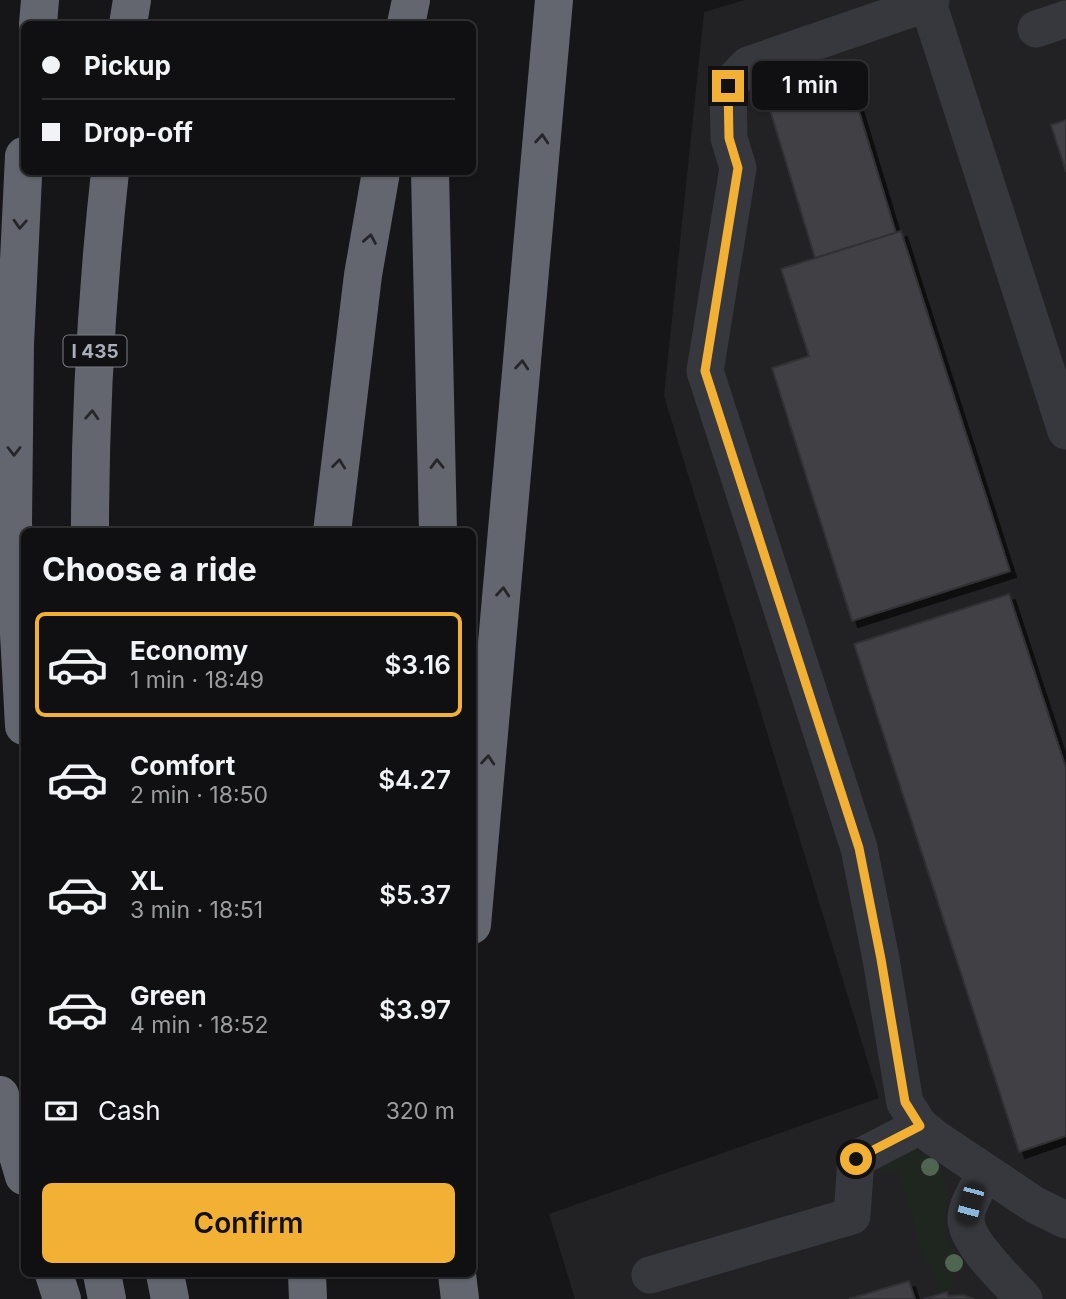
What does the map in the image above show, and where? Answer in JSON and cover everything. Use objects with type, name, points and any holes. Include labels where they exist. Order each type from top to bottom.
[{"type":"highway","points":[[38,21],[40,0]]},
{"type":"highway","points":[[128,21],[132,0]]},
{"type":"highway","points":[[407,21],[411,0]]},
{"type":"highway","points":[[426,0],[427,21]]},
{"type":"highway","points":[[476,881],[554,0]]},
{"type":"highway","points":[[21,671],[13,523],[15,344],[23,175]]},
{"type":"highway","name":"I 435","points":[[90,528],[96,330],[110,175]]},
{"type":"highway","points":[[332,528],[363,275],[380,175]]},
{"type":"highway","points":[[429,175],[438,528]]},
{"type":"highway","points":[[0,1095],[21,1166]]},
{"type":"highway","points":[[55,1277],[62,1299]]},
{"type":"highway","points":[[103,1277],[107,1299]]},
{"type":"highway","points":[[166,1277],[170,1299]]},
{"type":"highway","points":[[307,1277],[308,1299]]},
{"type":"highway","points":[[457,1277],[460,1299]]},
{"type":"lane","points":[[1066,431],[929,2],[748,65],[728,86],[729,138],[738,168],[705,371],[859,848],[905,1102],[920,1126],[1035,1205],[1066,1220]]},
{"type":"lane","points":[[650,1275],[852,1216],[856,1159],[920,1126]]},
{"type":"lane","points":[[986,1173],[966,1218],[969,1233],[979,1249],[1024,1299]]},
{"type":"shaded area","points":[[745,0],[1066,0],[1066,1299],[575,1299],[549,1214],[879,1098],[664,396],[704,12]]},
{"type":"shaded area","points":[[912,1149],[938,1156],[947,1194],[945,1229],[962,1262],[947,1292],[941,1294],[932,1264],[926,1265],[899,1170],[882,1173],[879,1168]]},
{"type":"building","points":[[848,75],[896,233],[815,258],[767,100]]},
{"type":"building","points":[[1066,120],[1066,172],[1051,125]]},
{"type":"building","points":[[901,231],[1010,571],[852,621],[772,368],[809,356],[781,269]]},
{"type":"building","points":[[1009,594],[1066,768],[1066,1136],[1019,1152],[854,644]]},
{"type":"building","points":[[909,1281],[915,1299],[849,1299]]},
{"type":"building","points":[[947,1292],[948,1296],[963,1295],[974,1299],[924,1299]]},
{"type":"route","points":[[728,86],[729,138],[738,168],[705,371],[859,848],[905,1102],[920,1126],[856,1159]]}]
